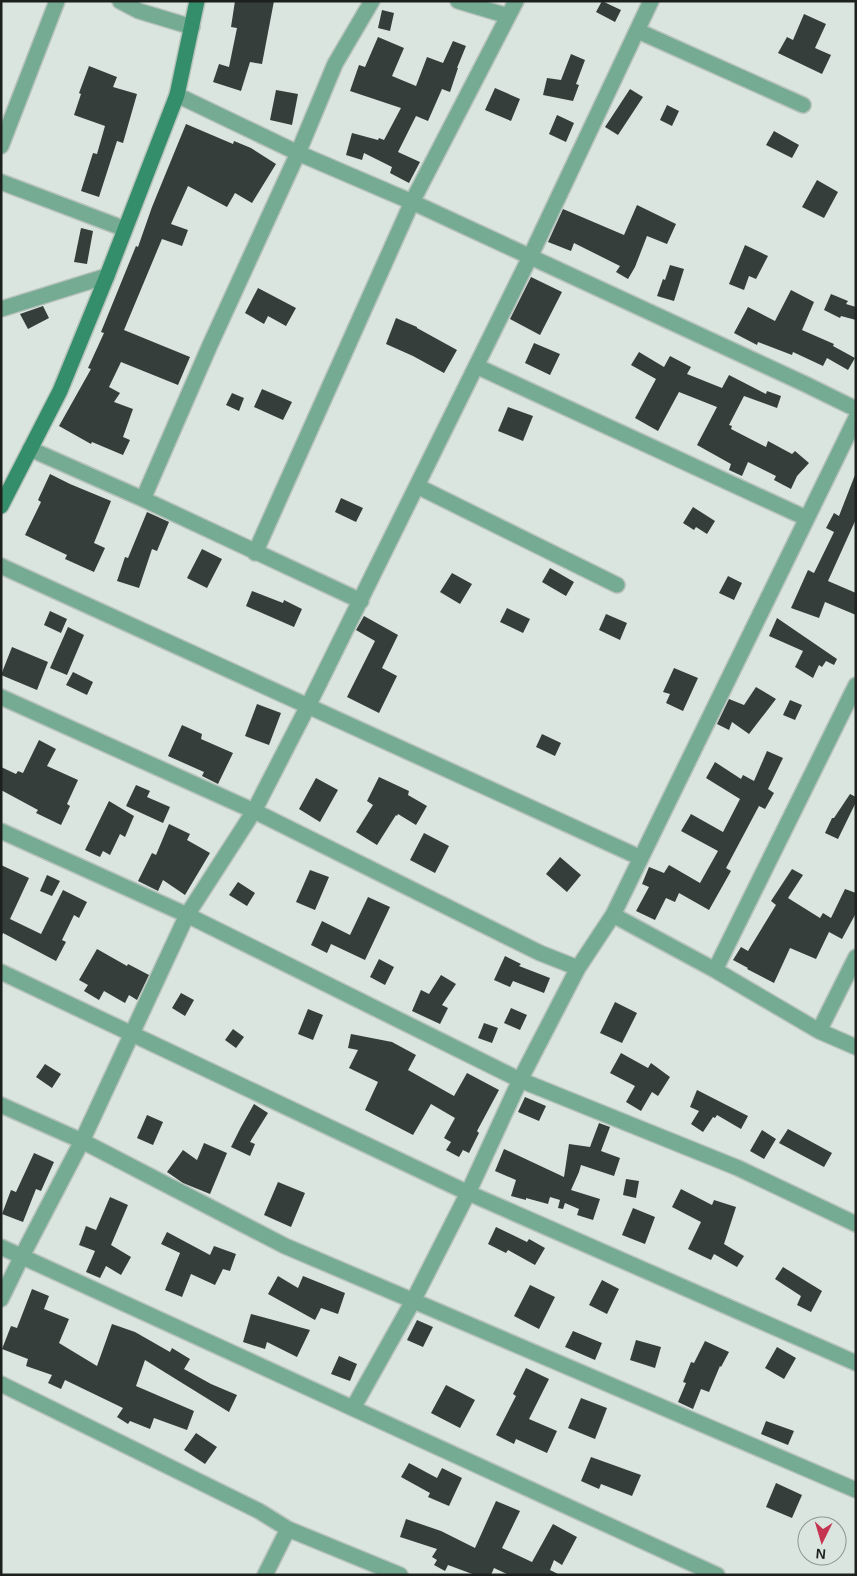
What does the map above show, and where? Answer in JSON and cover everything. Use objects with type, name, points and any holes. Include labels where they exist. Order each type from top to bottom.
[{"type":"main road","points":[[1,506],[60,391],[178,95],[198,1]]},
{"type":"street","points":[[1,146],[56,1]]},
{"type":"street","points":[[120,1],[140,12],[192,27]]},
{"type":"street","points":[[143,499],[210,345],[298,153],[335,64],[372,1]]},
{"type":"street","points":[[458,1],[508,16]]},
{"type":"street","points":[[255,553],[412,202],[516,1]]},
{"type":"street","points":[[1,1300],[82,1141],[187,915],[254,811],[361,601],[530,257],[651,1]]},
{"type":"street","points":[[638,31],[803,105]]},
{"type":"street","points":[[178,95],[298,153],[412,202],[856,409]]},
{"type":"street","points":[[1,182],[125,228]]},
{"type":"street","points":[[1,310],[107,276]]},
{"type":"street","points":[[476,366],[806,518]]},
{"type":"street","points":[[353,1408],[413,1301],[468,1192],[520,1080],[578,968],[612,915],[641,858],[856,418]]},
{"type":"street","points":[[30,449],[143,499],[361,601]]},
{"type":"street","points":[[418,486],[617,585]]},
{"type":"street","points":[[1,566],[641,858]]},
{"type":"street","points":[[715,970],[856,685]]},
{"type":"street","points":[[1,697],[254,811],[540,953],[578,968]]},
{"type":"street","points":[[1,831],[187,915],[520,1080],[738,1168],[856,1224]]},
{"type":"street","points":[[612,915],[715,970],[819,1031],[856,1047]]},
{"type":"street","points":[[819,1031],[856,957]]},
{"type":"street","points":[[1,972],[468,1192],[856,1363]]},
{"type":"street","points":[[1,1105],[82,1141],[284,1246],[856,1490]]},
{"type":"street","points":[[1,1247],[717,1575]]},
{"type":"street","points":[[1,1384],[259,1511],[288,1529],[400,1575]]},
{"type":"street","points":[[265,1575],[288,1529]]},
{"type":"building","points":[[235,1],[274,1],[262,64],[250,62],[241,91],[213,82],[219,64],[229,67],[237,28],[231,27]]},
{"type":"building","points":[[602,1],[621,10],[615,22],[596,12]]},
{"type":"building","points":[[382,10],[394,13],[390,31],[378,28]]},
{"type":"building","points":[[804,14],[826,24],[815,48],[831,55],[822,74],[778,53],[787,37],[793,40]]},
{"type":"building","points":[[378,37],[404,48],[392,76],[416,86],[427,57],[443,63],[453,41],[466,46],[450,92],[442,89],[428,121],[416,116],[398,152],[420,162],[409,183],[390,173],[392,167],[364,153],[362,160],[346,155],[352,133],[384,140],[401,108],[350,91],[359,65],[365,67]]},
{"type":"building","points":[[571,54],[585,60],[576,84],[579,85],[573,101],[543,95],[547,78],[561,80]]},
{"type":"building","points":[[89,66],[117,77],[113,87],[137,94],[123,143],[117,141],[99,197],[81,191],[93,153],[97,154],[105,126],[74,115],[81,94],[79,93]]},
{"type":"building","points":[[495,88],[520,99],[511,121],[485,110]]},
{"type":"building","points":[[630,89],[643,97],[618,135],[605,127]]},
{"type":"building","points":[[276,90],[298,94],[292,125],[270,120]]},
{"type":"building","points":[[667,105],[679,111],[672,126],[660,120]]},
{"type":"building","points":[[557,115],[574,123],[566,142],[549,134]]},
{"type":"building","points":[[186,124],[233,144],[234,141],[251,148],[276,164],[252,203],[235,193],[227,207],[188,186],[171,224],[188,230],[182,246],[162,239],[124,330],[190,357],[178,385],[121,362],[109,387],[120,393],[114,402],[133,409],[123,437],[130,440],[123,455],[92,442],[91,444],[59,426],[91,369],[88,368],[104,333],[101,332],[136,246],[138,247]]},
{"type":"building","points":[[774,131],[799,145],[792,158],[766,145]]},
{"type":"building","points":[[817,180],[838,192],[824,218],[802,207]]},
{"type":"building","points":[[637,205],[676,224],[667,244],[647,236],[635,267],[628,279],[616,272],[620,266],[574,243],[571,251],[548,242],[563,209],[624,235]]},
{"type":"building","points":[[81,228],[93,231],[87,264],[74,262]]},
{"type":"building","points":[[745,245],[768,256],[756,279],[749,276],[744,290],[729,284]]},
{"type":"building","points":[[670,265],[684,269],[674,301],[657,296]]},
{"type":"building","points":[[531,277],[562,292],[540,335],[510,319]]},
{"type":"building","points":[[258,288],[296,308],[286,326],[268,316],[264,324],[245,313]]},
{"type":"building","points":[[791,290],[814,302],[802,330],[834,344],[833,346],[855,358],[848,370],[827,358],[823,366],[793,352],[792,355],[758,342],[757,345],[734,333],[748,307],[775,321]]},
{"type":"building","points":[[831,294],[848,301],[846,304],[856,307],[856,320],[841,316],[840,318],[824,310]]},
{"type":"building","points":[[43,306],[49,318],[28,329],[20,314]]},
{"type":"building","points":[[396,318],[417,327],[457,350],[444,373],[386,344]]},
{"type":"building","points":[[534,343],[560,354],[550,375],[525,363]]},
{"type":"building","points":[[639,352],[664,367],[670,356],[691,367],[687,374],[722,388],[729,375],[766,394],[767,391],[781,396],[777,408],[744,396],[729,425],[732,426],[731,429],[766,447],[768,441],[792,454],[795,451],[809,463],[797,476],[791,489],[774,480],[776,476],[748,462],[742,476],[729,470],[731,464],[697,445],[717,407],[679,392],[658,431],[635,418],[656,379],[631,365]]},
{"type":"building","points":[[262,389],[292,402],[283,420],[254,407]]},
{"type":"building","points":[[232,393],[244,398],[239,411],[226,405]]},
{"type":"building","points":[[508,407],[533,416],[523,441],[498,431]]},
{"type":"building","points":[[50,474],[111,501],[94,543],[105,548],[94,572],[65,559],[67,555],[25,535],[41,502],[38,500]]},
{"type":"building","points":[[855,475],[856,519],[828,581],[856,593],[856,615],[825,602],[819,618],[791,608],[808,570],[814,573],[834,532],[826,528],[834,513],[839,516]]},
{"type":"building","points":[[341,498],[363,508],[356,522],[335,512]]},
{"type":"building","points":[[693,507],[715,521],[707,534],[696,527],[694,530],[683,523]]},
{"type":"building","points":[[147,512],[169,522],[157,551],[152,549],[139,588],[117,581],[125,557],[128,558]]},
{"type":"building","points":[[202,549],[222,559],[207,588],[187,578]]},
{"type":"building","points":[[550,568],[574,582],[566,596],[542,582]]},
{"type":"building","points":[[452,573],[472,584],[460,604],[440,592]]},
{"type":"building","points":[[728,576],[742,583],[734,600],[719,593]]},
{"type":"building","points":[[252,591],[283,603],[284,600],[302,609],[294,627],[246,606]]},
{"type":"building","points":[[507,608],[530,619],[523,633],[500,622]]},
{"type":"building","points":[[50,611],[67,619],[61,633],[44,625]]},
{"type":"building","points":[[606,614],[627,623],[620,640],[599,630]]},
{"type":"building","points":[[364,616],[398,635],[382,668],[397,676],[379,713],[347,697],[375,641],[356,630]]},
{"type":"building","points":[[777,618],[837,659],[834,665],[826,661],[822,667],[819,665],[813,678],[795,667],[803,651],[769,636]]},
{"type":"building","points":[[68,627],[84,635],[67,675],[50,668]]},
{"type":"building","points":[[12,647],[48,662],[37,690],[1,675]]},
{"type":"building","points":[[674,668],[698,678],[683,711],[666,703],[670,694],[663,692]]},
{"type":"building","points":[[73,672],[93,682],[87,695],[66,685]]},
{"type":"building","points":[[756,687],[776,699],[749,734],[732,722],[729,730],[717,724],[729,699],[744,705]]},
{"type":"building","points":[[790,700],[802,705],[795,720],[783,715]]},
{"type":"building","points":[[257,704],[281,713],[269,745],[245,736]]},
{"type":"building","points":[[182,725],[202,734],[201,739],[233,753],[218,784],[202,776],[204,772],[168,756]]},
{"type":"building","points":[[542,734],[561,743],[555,756],[536,747]]},
{"type":"building","points":[[39,740],[56,749],[47,766],[78,780],[67,804],[70,806],[61,825],[36,813],[38,810],[1,790],[1,767],[16,774],[18,771],[23,773]]},
{"type":"building","points":[[767,751],[783,758],[768,789],[774,793],[765,809],[759,806],[726,868],[731,871],[709,910],[679,893],[675,902],[666,898],[655,920],[636,911],[649,887],[642,884],[649,867],[664,873],[669,865],[700,883],[718,851],[681,831],[691,814],[723,832],[740,799],[706,778],[715,762],[741,779],[743,775],[754,781]]},
{"type":"building","points":[[379,777],[409,791],[408,795],[427,806],[416,825],[398,814],[396,815],[377,845],[356,832],[373,805],[367,801]]},
{"type":"building","points":[[316,778],[338,790],[320,822],[299,809]]},
{"type":"building","points":[[136,785],[150,791],[147,797],[170,807],[163,823],[126,806]]},
{"type":"building","points":[[850,794],[856,797],[856,802],[838,839],[825,833],[832,818],[834,818]]},
{"type":"building","points":[[109,801],[134,816],[125,837],[120,834],[110,855],[103,851],[100,857],[85,850]]},
{"type":"building","points":[[169,824],[190,834],[187,840],[210,853],[185,895],[163,880],[158,891],[138,881],[152,853],[156,855]]},
{"type":"building","points":[[424,833],[449,846],[435,873],[410,860]]},
{"type":"building","points":[[560,857],[581,875],[567,892],[546,874]]},
{"type":"building","points":[[1,865],[29,878],[10,919],[41,934],[63,890],[87,902],[79,918],[74,915],[62,940],[66,942],[56,961],[3,933],[1,937]]},
{"type":"building","points":[[792,869],[803,875],[788,898],[820,918],[823,913],[831,918],[845,889],[856,893],[856,913],[842,939],[829,932],[816,959],[790,948],[774,983],[733,960],[741,947],[748,951],[776,905],[771,901]]},
{"type":"building","points":[[310,870],[329,877],[315,910],[296,902]]},
{"type":"building","points":[[47,875],[60,881],[52,896],[40,891]]},
{"type":"building","points":[[238,882],[255,893],[247,906],[229,895]]},
{"type":"building","points":[[368,897],[390,907],[365,960],[331,944],[327,953],[311,945],[322,921],[350,935]]},
{"type":"building","points":[[97,949],[127,966],[128,964],[149,975],[137,1000],[129,995],[125,1003],[104,991],[99,1000],[84,991],[88,985],[79,980]]},
{"type":"building","points":[[505,956],[521,964],[519,966],[550,978],[544,993],[513,981],[510,987],[494,980]]},
{"type":"building","points":[[379,959],[394,967],[385,985],[370,977]]},
{"type":"building","points":[[441,975],[456,984],[442,1005],[448,1008],[440,1024],[412,1011],[421,990],[429,994]]},
{"type":"building","points":[[181,993],[194,1000],[185,1016],[172,1008]]},
{"type":"building","points":[[615,1002],[637,1013],[622,1043],[600,1033]]},
{"type":"building","points":[[511,1008],[527,1015],[520,1030],[504,1023]]},
{"type":"building","points":[[308,1009],[323,1015],[313,1040],[298,1034]]},
{"type":"building","points":[[484,1023],[498,1028],[492,1043],[478,1038]]},
{"type":"building","points":[[233,1029],[244,1037],[236,1048],[225,1040]]},
{"type":"building","points":[[351,1034],[392,1042],[416,1055],[408,1070],[454,1096],[467,1073],[499,1090],[477,1131],[479,1133],[469,1153],[463,1150],[459,1157],[446,1150],[451,1142],[444,1138],[455,1118],[431,1104],[413,1135],[365,1110],[378,1082],[349,1068],[358,1050],[348,1048]]},
{"type":"building","points":[[621,1053],[648,1068],[651,1063],[670,1077],[658,1096],[652,1092],[641,1111],[626,1102],[635,1086],[610,1073]]},
{"type":"building","points":[[45,1064],[61,1074],[52,1088],[36,1077]]},
{"type":"building","points":[[697,1090],[748,1116],[741,1129],[717,1115],[715,1118],[713,1117],[703,1132],[691,1124],[699,1111],[690,1107]]},
{"type":"building","points":[[525,1097],[546,1106],[539,1121],[518,1112]]},
{"type":"building","points":[[254,1104],[268,1113],[250,1142],[255,1144],[250,1156],[231,1147]]},
{"type":"building","points":[[147,1115],[163,1122],[153,1145],[137,1138]]},
{"type":"building","points":[[599,1123],[610,1127],[601,1151],[620,1158],[614,1176],[581,1165],[571,1190],[600,1199],[593,1220],[577,1215],[579,1209],[565,1203],[563,1209],[558,1208],[560,1200],[550,1197],[548,1204],[511,1196],[516,1180],[495,1171],[504,1149],[564,1177],[569,1144],[590,1147]]},
{"type":"building","points":[[788,1129],[832,1153],[824,1167],[779,1143]]},
{"type":"building","points":[[762,1130],[776,1139],[764,1159],[750,1151]]},
{"type":"building","points":[[204,1143],[227,1153],[210,1194],[183,1183],[167,1172],[183,1150],[197,1160]]},
{"type":"building","points":[[34,1153],[54,1162],[41,1191],[36,1189],[23,1222],[2,1214],[11,1190],[16,1192]]},
{"type":"building","points":[[626,1179],[639,1181],[636,1198],[623,1195]]},
{"type":"building","points":[[278,1182],[305,1193],[291,1227],[264,1215]]},
{"type":"building","points":[[681,1189],[712,1205],[714,1200],[736,1207],[724,1244],[744,1256],[737,1267],[714,1254],[711,1260],[688,1249],[701,1222],[672,1207]]},
{"type":"building","points":[[110,1197],[128,1205],[111,1245],[131,1257],[121,1275],[106,1266],[100,1278],[86,1272],[95,1251],[79,1245],[86,1226],[96,1230]]},
{"type":"building","points":[[633,1208],[655,1217],[645,1244],[622,1235]]},
{"type":"building","points":[[496,1227],[527,1242],[529,1239],[545,1248],[535,1265],[508,1250],[506,1253],[488,1244]]},
{"type":"building","points":[[167,1232],[210,1255],[214,1246],[236,1254],[230,1271],[223,1269],[215,1285],[191,1274],[182,1297],[165,1290],[180,1253],[161,1244]]},
{"type":"building","points":[[783,1267],[822,1291],[811,1312],[797,1305],[801,1296],[775,1279]]},
{"type":"building","points":[[278,1276],[298,1288],[303,1276],[345,1293],[338,1314],[321,1308],[315,1320],[268,1294]]},
{"type":"building","points":[[602,1280],[619,1289],[607,1314],[589,1305]]},
{"type":"building","points":[[530,1285],[555,1297],[539,1329],[514,1316]]},
{"type":"building","points":[[32,1289],[49,1296],[44,1309],[69,1319],[59,1343],[97,1366],[112,1324],[135,1332],[170,1352],[172,1348],[190,1359],[184,1369],[211,1384],[237,1395],[229,1412],[145,1360],[136,1386],[194,1411],[187,1430],[154,1418],[150,1429],[130,1421],[128,1424],[117,1417],[123,1408],[65,1380],[61,1389],[48,1383],[52,1375],[26,1366],[28,1359],[2,1349],[11,1326],[17,1328]]},
{"type":"building","points":[[251,1314],[310,1330],[297,1357],[267,1342],[265,1349],[243,1342]]},
{"type":"building","points":[[417,1320],[433,1327],[423,1347],[407,1340]]},
{"type":"building","points":[[573,1331],[602,1343],[595,1360],[565,1347]]},
{"type":"building","points":[[636,1340],[661,1347],[655,1368],[630,1360]]},
{"type":"building","points":[[705,1341],[729,1352],[720,1366],[709,1392],[701,1389],[693,1409],[678,1402],[686,1383],[683,1382],[691,1362],[694,1363]]},
{"type":"building","points":[[777,1347],[796,1358],[784,1379],[765,1368]]},
{"type":"building","points":[[339,1356],[357,1364],[350,1381],[331,1374]]},
{"type":"building","points":[[526,1368],[549,1379],[529,1419],[557,1431],[547,1453],[516,1439],[514,1444],[496,1435],[516,1396],[513,1394]]},
{"type":"building","points":[[446,1385],[475,1400],[460,1428],[431,1413]]},
{"type":"building","points":[[581,1398],[607,1408],[595,1439],[568,1428]]},
{"type":"building","points":[[766,1421],[794,1431],[788,1445],[761,1434]]},
{"type":"building","points":[[196,1433],[217,1447],[205,1464],[184,1450]]},
{"type":"building","points":[[591,1457],[641,1475],[632,1496],[601,1484],[599,1489],[581,1481]]},
{"type":"building","points":[[409,1463],[437,1478],[442,1468],[462,1478],[449,1506],[428,1497],[430,1493],[401,1477]]},
{"type":"building","points":[[776,1483],[802,1495],[792,1518],[766,1507]]},
{"type":"building","points":[[496,1501],[520,1511],[502,1548],[532,1562],[553,1524],[577,1537],[562,1565],[554,1560],[550,1570],[560,1575],[509,1575],[494,1568],[491,1575],[475,1575],[448,1565],[445,1571],[434,1565],[437,1560],[432,1557],[437,1549],[400,1537],[406,1519],[441,1531],[475,1548]]}]
